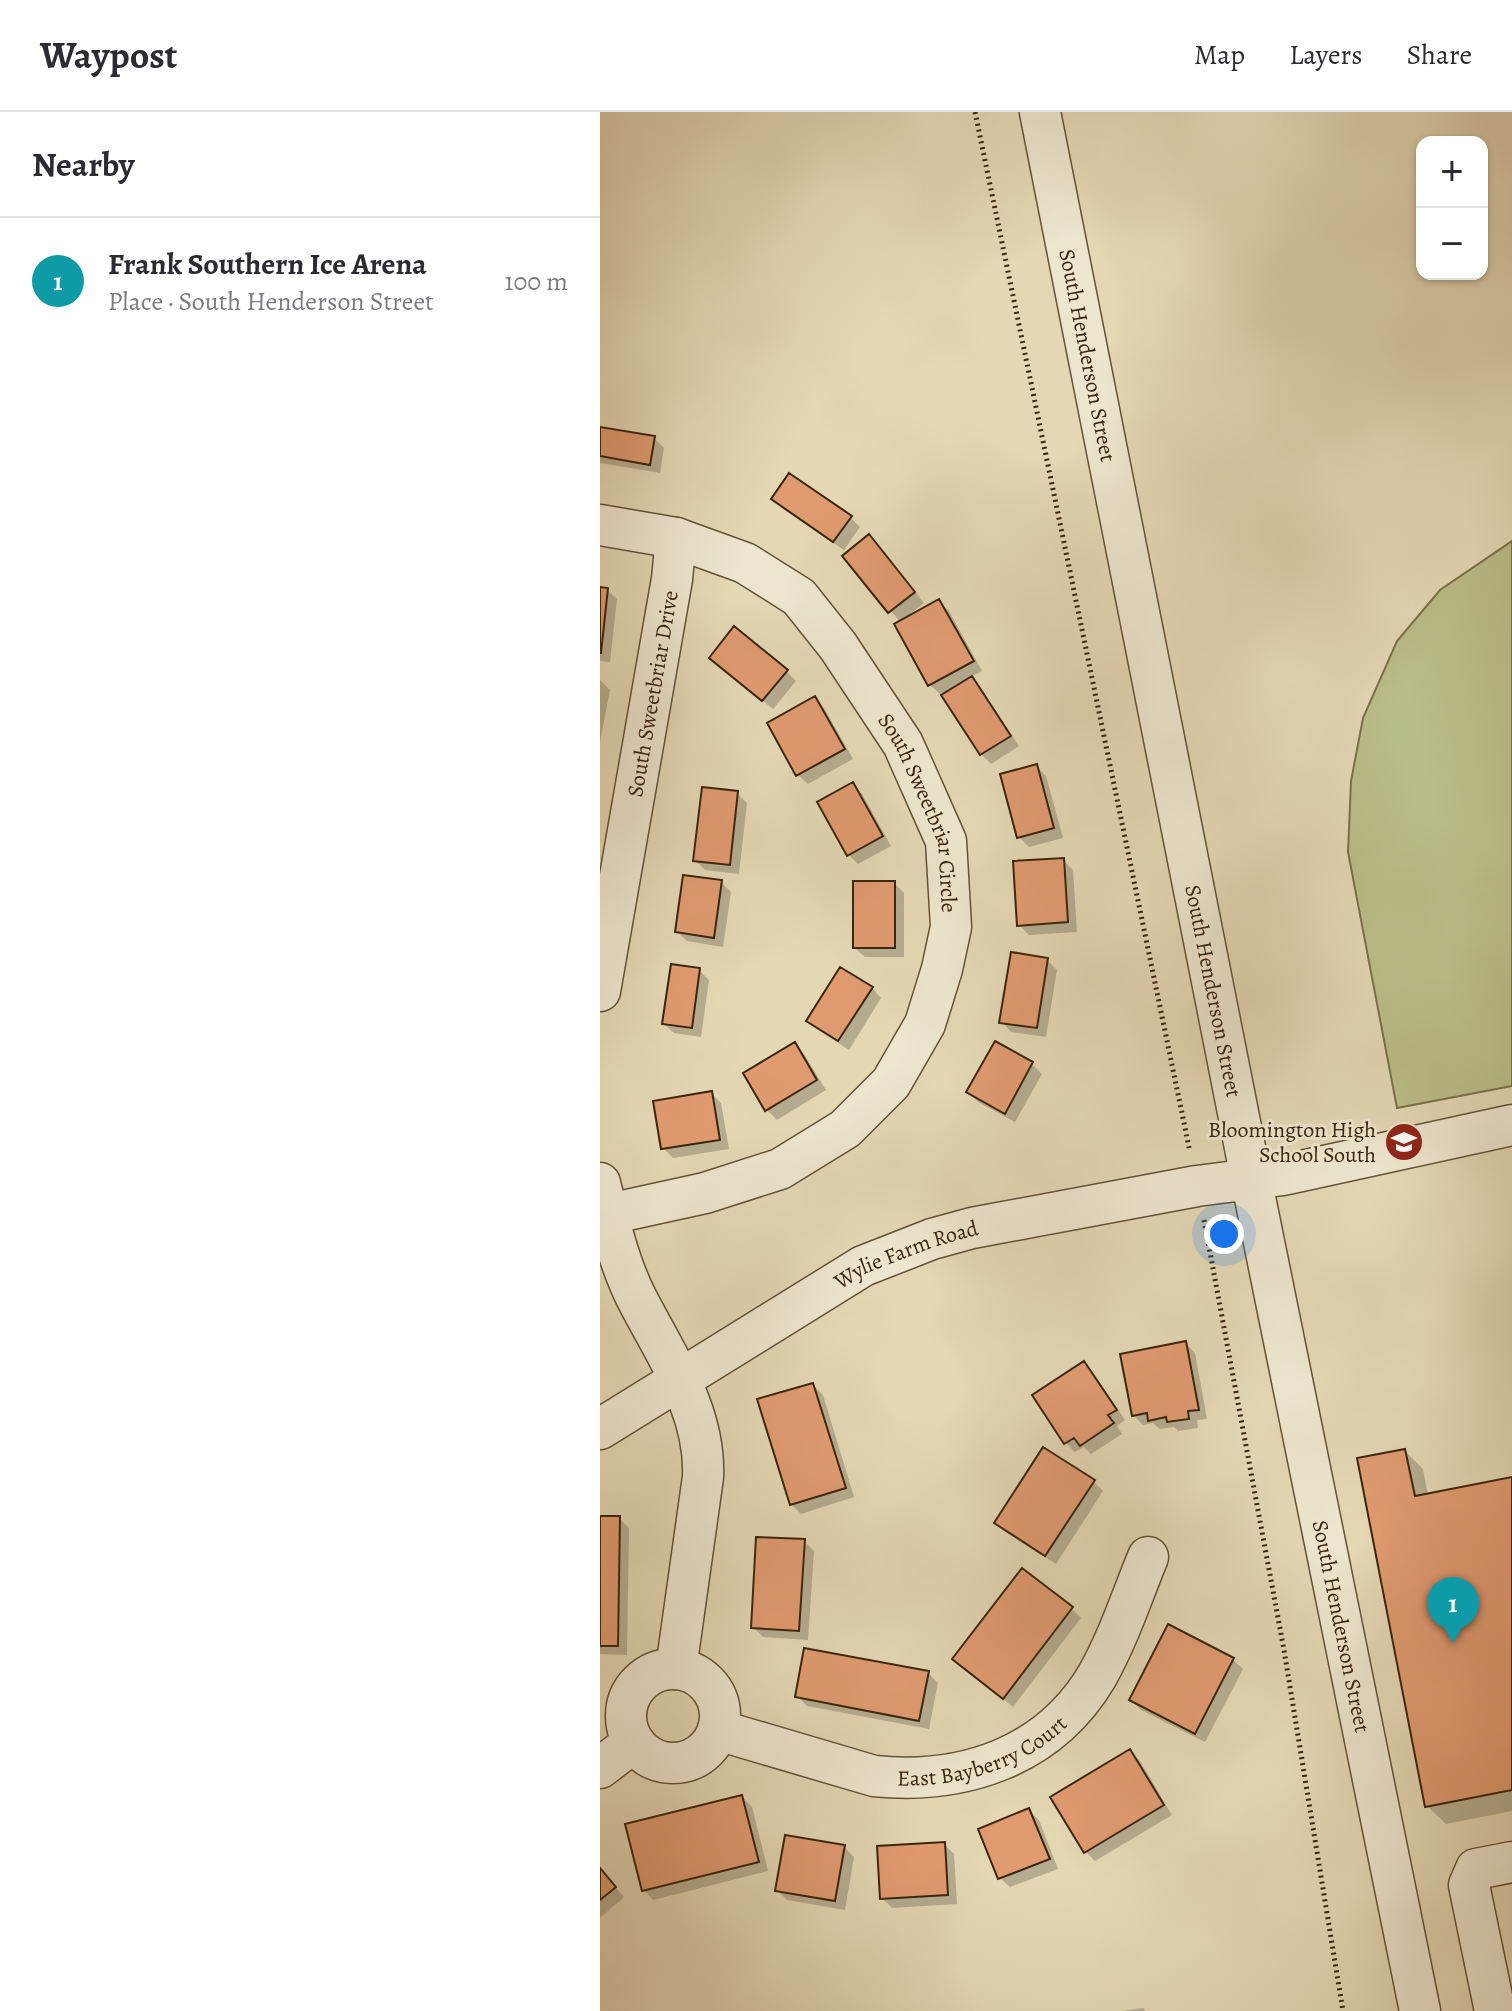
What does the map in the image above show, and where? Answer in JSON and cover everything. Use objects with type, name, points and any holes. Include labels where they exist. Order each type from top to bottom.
[{"type":"street","name":"South Henderson Street","points":[[1040,112],[1420,2011]]},
{"type":"street","name":"South Sweetbriar Circle","points":[[600,525],[676,538],[745,563],[799,597],[838,646],[903,744],[946,841],[951,927],[925,1024],[891,1083],[845,1129],[780,1169],[705,1193],[603,1205]]},
{"type":"street","name":"South Sweetbriar Drive","points":[[600,991],[672,579],[676,538]]},
{"type":"street","name":"Wylie Farm Road","points":[[600,1429],[863,1266],[897,1251],[972,1228],[1197,1186],[1283,1175],[1512,1125]]},
{"type":"street","points":[[603,1205],[635,1295],[681,1381],[704,1452],[676,1669]]},
{"type":"street","name":"East Bayberry Court","points":[[718,1730],[874,1776],[900,1779],[948,1776],[994,1763],[1031,1743],[1056,1724],[1094,1680],[1106,1659],[1148,1557]]},
{"type":"street","points":[[676,1669],[702,1679],[712,1690],[718,1703],[718,1730],[711,1744],[700,1754],[672,1763],[644,1753],[634,1742],[626,1714],[637,1686],[648,1676],[676,1669]]},
{"type":"street","points":[[600,1768],[634,1742]]},
{"type":"street","points":[[1495,2011],[1469,1885],[1476,1869],[1512,1862]]},
{"type":"path","points":[[975,112],[1197,1186],[1284,1650],[1343,2011]]},
{"type":"green space","points":[[1512,541],[1512,1086],[1397,1108],[1348,852],[1351,781],[1363,718],[1397,641],[1440,590]]},
{"type":"building","points":[[600,427],[655,436],[650,465],[600,456]]},
{"type":"building","points":[[789,473],[852,516],[833,542],[771,499]]},
{"type":"building","points":[[869,534],[915,592],[888,613],[842,556]]},
{"type":"building","points":[[600,587],[608,588],[601,653],[600,653]]},
{"type":"building","points":[[939,599],[974,661],[928,686],[894,624]]},
{"type":"building","points":[[734,626],[788,670],[762,701],[709,658]]},
{"type":"building","points":[[972,676],[1011,736],[980,755],[941,695]]},
{"type":"building","points":[[815,696],[845,749],[796,776],[767,723]]},
{"type":"building","points":[[1037,764],[1054,828],[1017,838],[1000,774]]},
{"type":"building","points":[[853,782],[883,836],[847,856],[817,802]]},
{"type":"building","points":[[702,787],[738,791],[730,865],[693,861]]},
{"type":"building","points":[[1064,858],[1068,922],[1017,926],[1013,861]]},
{"type":"building","points":[[683,875],[722,880],[714,938],[675,932]]},
{"type":"building","points":[[853,881],[895,881],[895,948],[853,948]]},
{"type":"building","points":[[1011,952],[1048,958],[1037,1028],[999,1023]]},
{"type":"building","points":[[671,964],[700,968],[692,1028],[662,1024]]},
{"type":"building","points":[[840,967],[873,987],[838,1041],[806,1021]]},
{"type":"building","points":[[995,1041],[1033,1062],[1005,1114],[966,1092]]},
{"type":"building","points":[[795,1042],[817,1080],[765,1111],[743,1073]]},
{"type":"building","points":[[712,1091],[720,1140],[661,1149],[653,1101]]},
{"type":"building","points":[[1186,1341],[1199,1410],[1188,1411],[1189,1419],[1167,1422],[1166,1417],[1148,1421],[1147,1413],[1132,1416],[1120,1354]]},
{"type":"building","points":[[1084,1361],[1117,1410],[1108,1415],[1114,1423],[1080,1446],[1074,1438],[1064,1444],[1032,1395]]},
{"type":"building","points":[[813,1383],[846,1488],[790,1505],[757,1399]]},
{"type":"building","points":[[1043,1447],[1095,1480],[1045,1556],[994,1523]]},
{"type":"building","points":[[1405,1449],[1415,1496],[1512,1477],[1512,1790],[1425,1807],[1357,1458]]},
{"type":"building","points":[[600,1516],[620,1516],[618,1646],[600,1646]]},
{"type":"building","points":[[756,1537],[805,1539],[799,1631],[751,1628]]},
{"type":"building","points":[[1022,1568],[1073,1607],[1003,1699],[952,1659]]},
{"type":"building","points":[[1168,1624],[1234,1658],[1195,1734],[1129,1700]]},
{"type":"building","points":[[804,1648],[929,1671],[919,1721],[795,1697]]},
{"type":"building","points":[[1130,1749],[1164,1805],[1084,1853],[1050,1797]]},
{"type":"building","points":[[742,1795],[759,1862],[642,1891],[625,1824]]},
{"type":"building","points":[[1029,1808],[1050,1859],[998,1879],[978,1829]]},
{"type":"building","points":[[785,1835],[845,1845],[835,1901],[775,1891]]},
{"type":"building","points":[[945,1842],[948,1895],[880,1899],[877,1846]]},
{"type":"building","points":[[600,1868],[616,1887],[600,1900]]},
{"type":"place","name":"Bloomington High School South","points":[[1404,1142]]},
{"type":"place","name":"Frank Southern Ice Arena","points":[[1453,1643]]}]
